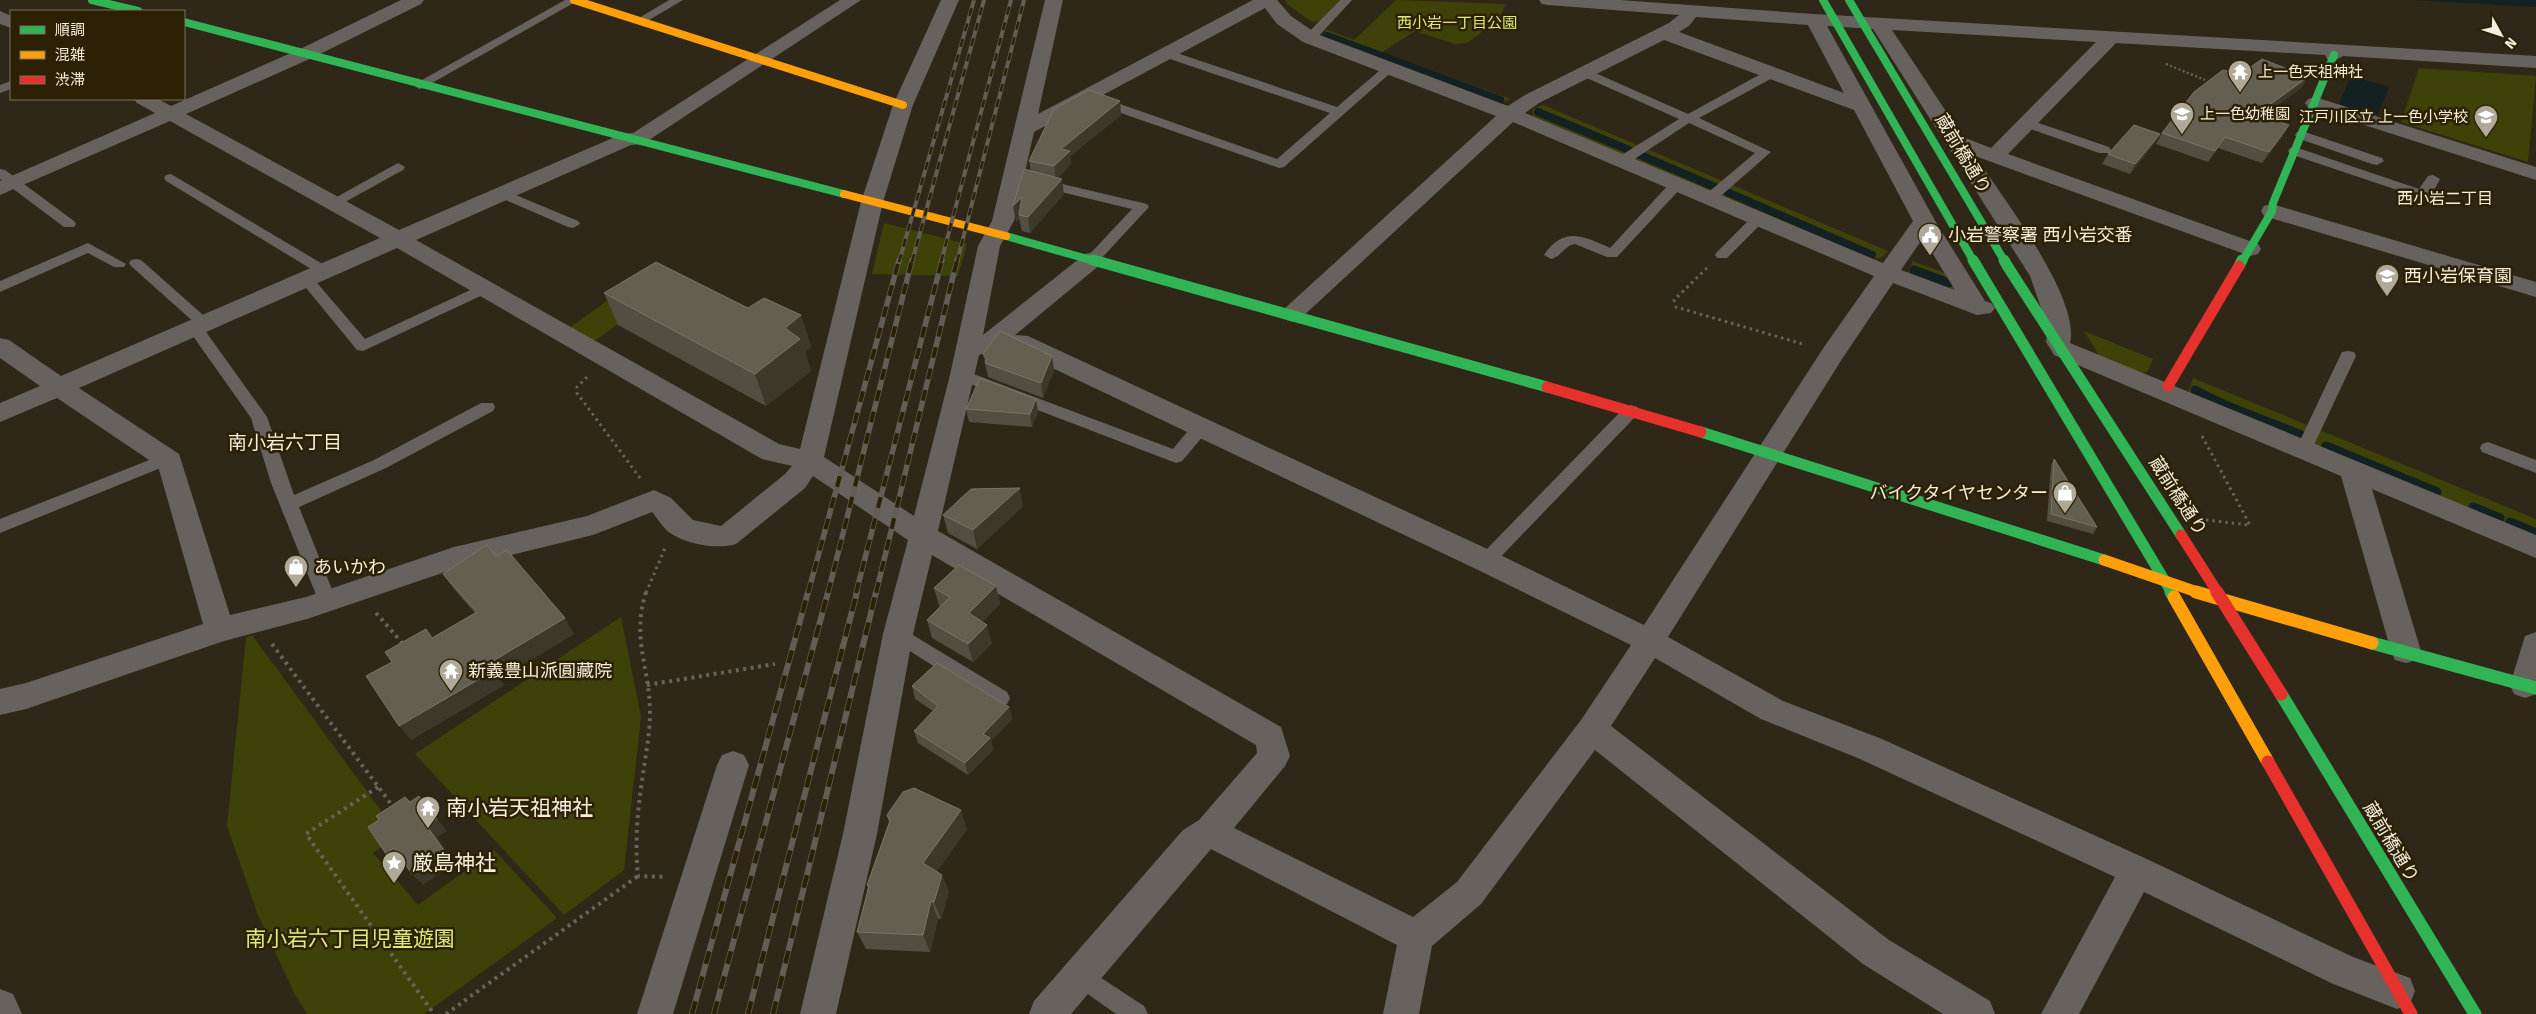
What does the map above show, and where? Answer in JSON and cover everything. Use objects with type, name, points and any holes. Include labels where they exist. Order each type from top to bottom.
[{"type":"street","points":[[92,0],[134,10]]},
{"type":"street","points":[[4,182],[308,54],[415,0]]},
{"type":"street","points":[[574,0],[903,104]]},
{"type":"street","points":[[0,413],[633,139],[852,0]]},
{"type":"street","points":[[0,702],[26,696],[220,630],[328,602],[454,558],[592,525],[654,500],[661,503],[680,527],[714,536],[726,537],[795,481],[810,461],[872,202],[903,104],[950,0]]},
{"type":"street","points":[[818,1014],[860,834],[898,634],[921,535],[965,363],[989,246],[1003,220],[1054,0]]},
{"type":"street","points":[[1024,129],[1268,0],[1284,20],[1310,38],[1510,114],[1888,273],[1976,307],[2004,314]]},
{"type":"street","points":[[1548,0],[1814,20],[2332,53],[2536,62]]},
{"type":"street","points":[[1823,0],[2004,314],[2087,446],[2165,580],[2404,1002]]},
{"type":"street","name":"蔵前橋通り","points":[[1849,0],[2008,266],[2225,602],[2474,1014]]},
{"type":"street","points":[[1292,314],[1510,114],[1527,102],[1663,33],[1683,21],[1688,16],[1689,11]]},
{"type":"street","points":[[1814,20],[1926,224],[1976,307]]},
{"type":"street","points":[[185,22],[418,85],[996,233],[1292,314],[1631,411],[1769,453],[2165,580],[2225,602],[2530,686],[2536,644]]},
{"type":"street","points":[[1879,24],[2042,276],[2060,328],[2061,346],[2536,548]]},
{"type":"street","points":[[1663,33],[1863,107]]},
{"type":"street","points":[[1994,156],[2111,38]]},
{"type":"street","points":[[2172,392],[2272,211],[2273,203],[2315,103],[2332,53]]},
{"type":"street","points":[[146,100],[331,204],[400,240],[771,452],[810,461],[921,535],[1270,737],[1274,756],[1212,831],[1195,841],[1047,1014]]},
{"type":"street","points":[[2315,103],[2536,174]]},
{"type":"street","points":[[1953,141],[2250,249]]},
{"type":"street","points":[[2272,211],[2536,290]]},
{"type":"street","points":[[1401,1014],[1416,937],[1469,893],[1592,728],[1650,641],[1833,353],[1919,227],[1926,224]]},
{"type":"street","points":[[965,363],[1093,259]]},
{"type":"street","points":[[1001,334],[1486,561],[1650,641],[1772,710],[1871,749],[2137,871],[2404,1002]]},
{"type":"street","points":[[0,346],[61,386],[84,406],[170,461],[220,630]]},
{"type":"street","points":[[2352,469],[2406,651]]},
{"type":"street","points":[[1592,728],[1876,952],[1977,1014]]},
{"type":"street","points":[[655,1014],[732,765]]},
{"type":"street","points":[[1212,831],[1231,844],[1416,937]]},
{"type":"street","points":[[2059,1014],[2137,871]]},
{"type":"street","points":[[0,1007],[4,1014]]},
{"type":"lane","points":[[418,85],[574,0]]},
{"type":"lane","points":[[640,21],[677,0]]},
{"type":"lane","points":[[1310,38],[1346,0]]},
{"type":"lane","points":[[1165,53],[1338,112]]},
{"type":"lane","points":[[1086,96],[1279,164],[1390,68]]},
{"type":"lane","points":[[1584,72],[1764,152],[1710,198]]},
{"type":"lane","points":[[1622,160],[1772,73]]},
{"type":"lane","points":[[2027,123],[2104,150]]},
{"type":"lane","points":[[2302,135],[2376,161]]},
{"type":"lane","points":[[2295,151],[2421,194],[2428,188],[2433,179]]},
{"type":"lane","points":[[331,204],[398,167]]},
{"type":"lane","points":[[1014,176],[1142,207],[1093,259]]},
{"type":"lane","points":[[172,178],[317,276],[363,346],[484,289]]},
{"type":"lane","points":[[4,182],[69,224]]},
{"type":"lane","points":[[1551,255],[1566,241],[1577,239],[1612,254],[1677,184]]},
{"type":"lane","points":[[504,194],[573,224]]},
{"type":"lane","points":[[1722,255],[1759,218]]},
{"type":"lane","points":[[0,287],[88,247],[120,264]]},
{"type":"lane","points":[[136,263],[201,327],[259,417],[280,484],[290,504],[328,602]]},
{"type":"lane","points":[[2304,449],[2348,356]]},
{"type":"lane","points":[[965,363],[1176,456],[1202,428]]},
{"type":"lane","points":[[290,504],[380,464],[487,407]]},
{"type":"lane","points":[[1486,561],[1631,411]]},
{"type":"lane","points":[[2488,448],[2536,467]]},
{"type":"lane","points":[[0,526],[167,459]]},
{"type":"lane","points":[[898,634],[1000,698]]},
{"type":"lane","points":[[1080,975],[1136,1014]]},
{"type":"path","points":[[1722,255],[1717,257],[1674,300],[1676,307],[1833,353]]},
{"type":"path","points":[[607,359],[577,387],[576,393],[650,490],[654,500]]},
{"type":"path","points":[[2172,392],[2250,525],[2198,519]]},
{"type":"path","points":[[638,876],[634,851],[650,718],[647,685],[640,651],[642,603],[647,583],[666,547],[680,527]]},
{"type":"path","points":[[358,592],[405,645]]},
{"type":"path","points":[[254,620],[395,810]]},
{"type":"path","points":[[647,685],[775,664]]},
{"type":"path","points":[[378,787],[306,834],[434,1014]]},
{"type":"path","points":[[446,1014],[638,876],[698,877]]},
{"type":"green space","points":[[1286,0],[1339,0],[1320,21],[1312,22],[1287,4]]},
{"type":"green space","name":"西小岩一丁目公園","points":[[1396,0],[1506,4],[1500,16],[1508,19],[1490,26],[1467,43],[1455,44],[1415,31],[1381,53],[1511,99],[1501,103],[1492,101],[1323,36],[1326,29],[1354,40]]},
{"type":"green space","points":[[2419,68],[2536,76],[2528,162],[2401,122]]},
{"type":"green space","points":[[1543,105],[1888,251],[1881,258],[1867,258],[1533,116],[1533,109]]},
{"type":"green space","points":[[884,223],[967,244],[958,276],[872,274]]},
{"type":"green space","points":[[1913,261],[1950,275],[1956,287],[1953,290],[1908,273]]},
{"type":"green space","points":[[657,265],[685,276],[593,342],[568,329]]},
{"type":"green space","points":[[2084,331],[2153,359],[2148,371],[2140,374],[2100,357]]},
{"type":"green space","points":[[2193,378],[2536,519],[2536,539],[2188,394]]},
{"type":"green space","points":[[621,617],[641,717],[624,870],[564,915],[415,754]]},
{"type":"green space","name":"南小岩六丁目児童遊園","points":[[252,635],[399,835],[373,853],[418,905],[494,850],[557,918],[424,1014],[307,1014],[295,995],[258,915],[227,826],[246,638]]},
{"type":"shaded area","points":[[2414,0],[2536,0],[2536,7]]},
{"type":"shaded area","points":[[2351,76],[2389,87],[2378,115],[2339,104]]},
{"type":"building","points":[[2262,59],[2308,77],[2257,114],[2289,125],[2269,152],[2225,137],[2215,151],[2162,133],[2194,92],[2223,70],[2241,74]]},
{"type":"building","points":[[1089,90],[1120,101],[1061,149],[1070,151],[1054,166],[1029,161],[1054,109]]},
{"type":"building","points":[[2134,125],[2160,134],[2135,164],[2108,154]]},
{"type":"building","points":[[1024,169],[1062,179],[1028,217],[1019,215],[1022,197],[1013,206]]},
{"type":"building","points":[[656,262],[748,308],[764,298],[801,315],[785,328],[800,339],[755,374],[604,293]]},
{"type":"building","points":[[1000,331],[1052,356],[1041,383],[985,363],[987,359],[983,354]]},
{"type":"building","points":[[980,378],[1036,399],[1030,414],[966,409]]},
{"type":"building","points":[[2054,459],[2097,527],[2051,514]]},
{"type":"building","points":[[1020,488],[973,530],[943,515],[971,489]]},
{"type":"building","points":[[486,545],[496,556],[507,550],[565,618],[488,664],[493,671],[399,726],[366,676],[392,662],[385,652],[426,629],[432,638],[477,612],[443,574]]},
{"type":"building","points":[[959,565],[996,586],[969,613],[987,625],[968,644],[927,620],[950,597],[934,588]]},
{"type":"building","points":[[937,663],[1009,707],[983,734],[990,738],[965,763],[914,731],[938,706],[912,686]]},
{"type":"building","points":[[914,788],[961,810],[923,863],[942,875],[934,902],[931,901],[923,935],[857,932],[869,886],[867,885],[890,821],[887,815],[903,792]]},
{"type":"building","points":[[419,796],[437,819],[427,826],[445,852],[412,874],[394,848],[386,854],[368,827],[379,820],[376,816],[405,797],[410,802]]},
{"type":"waterway","points":[[1327,36],[1500,100]]},
{"type":"waterway","points":[[1538,112],[1629,150]]},
{"type":"waterway","points":[[1638,154],[1715,187]]},
{"type":"waterway","points":[[1727,192],[1872,255]]},
{"type":"waterway","points":[[1914,270],[1949,283]]},
{"type":"waterway","points":[[2195,390],[2234,409],[2301,435]]},
{"type":"waterway","points":[[2326,446],[2437,492]]},
{"type":"waterway","points":[[2473,507],[2500,518]]},
{"type":"waterway","points":[[2510,522],[2536,533]]},
{"type":"railway","points":[[899,262],[974,0]]},
{"type":"railway","points":[[912,262],[984,0]]},
{"type":"railway","points":[[941,262],[1011,0]]},
{"type":"railway","points":[[957,262],[1024,0]]},
{"type":"railway","points":[[808,593],[899,260]]},
{"type":"railway","points":[[828,593],[912,260]]},
{"type":"railway","points":[[856,593],[942,260]]},
{"type":"railway","points":[[876,593],[957,260]]},
{"type":"railway","points":[[692,1014],[808,592]]},
{"type":"railway","points":[[714,1014],[828,592]]},
{"type":"railway","points":[[748,1014],[857,592]]},
{"type":"railway","points":[[773,1014],[876,592]]},
{"type":"traffic: fast","points":[[92,0],[134,10]]},
{"type":"traffic: fast","points":[[1823,0],[1976,265]]},
{"type":"traffic: fast","points":[[1849,0],[2008,267]]},
{"type":"traffic: fast","points":[[185,22],[844,194]]},
{"type":"traffic: fast","points":[[2239,266],[2272,211],[2273,203],[2334,55]]},
{"type":"traffic: fast","points":[[1006,236],[1547,387]]},
{"type":"traffic: fast","points":[[1976,265],[2174,597]]},
{"type":"traffic: fast","points":[[2008,267],[2181,535]]},
{"type":"traffic: fast","points":[[1701,432],[2104,560]]},
{"type":"traffic: fast","points":[[2372,643],[2536,688]]},
{"type":"traffic: fast","points":[[2281,694],[2475,1014]]},
{"type":"traffic: slow","points":[[574,0],[903,105]]},
{"type":"traffic: slow","points":[[844,194],[1006,236]]},
{"type":"traffic: slow","points":[[2104,560],[2225,602],[2372,643]]},
{"type":"traffic: slow","points":[[2174,597],[2268,762]]},
{"type":"traffic: jam","points":[[2168,386],[2239,266]]},
{"type":"traffic: jam","points":[[1547,387],[1701,432]]},
{"type":"traffic: jam","points":[[2181,535],[2281,694]]},
{"type":"traffic: jam","points":[[2268,762],[2411,1014]]},
{"type":"place","name":"上一色天祖神社","points":[[2240,93]]},
{"type":"place","name":"上一色幼稚園","points":[[2182,135]]},
{"type":"place","name":"江戸川区立 上一色小学校","points":[[2486,138]]},
{"type":"place","name":"小岩警察署 西小岩交番","points":[[1930,256]]},
{"type":"place","name":"西小岩保育園","points":[[2387,297]]},
{"type":"place","name":"バイクタイヤセンター","points":[[2065,514]]},
{"type":"place","name":"あいかわ","points":[[296,588]]},
{"type":"place","name":"新義豊山派圓藏院","points":[[451,692]]},
{"type":"place","name":"南小岩天祖神社","points":[[428,829]]},
{"type":"place","name":"厳島神社","points":[[394,884]]},
{"type":"district","name":"西小岩二丁目","points":[[2445,198]]},
{"type":"district","name":"南小岩六丁目","points":[[285,442]]}]
